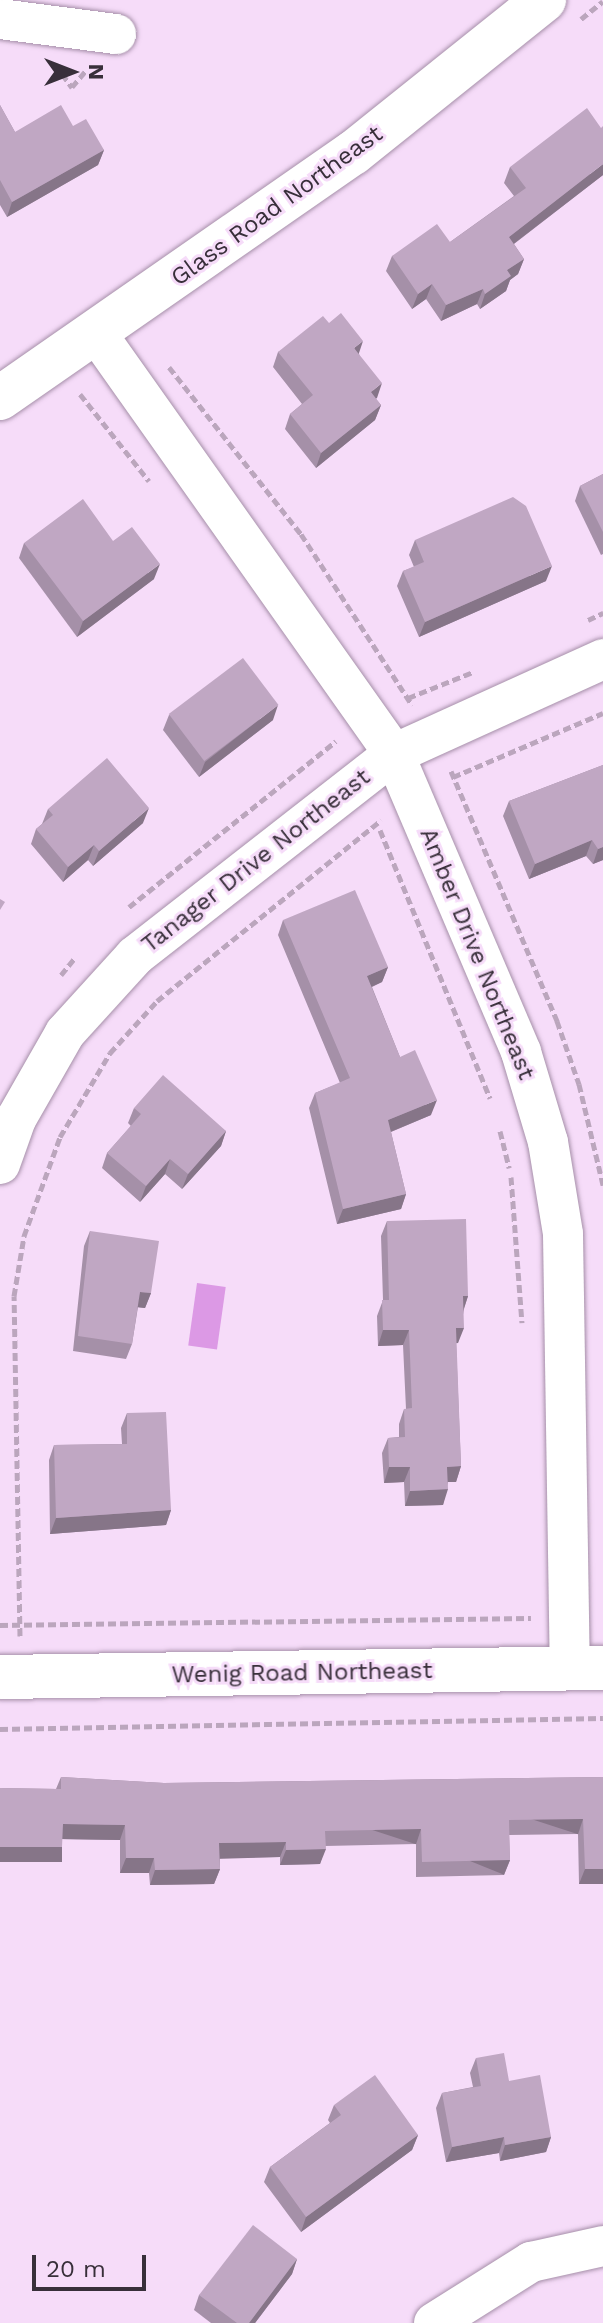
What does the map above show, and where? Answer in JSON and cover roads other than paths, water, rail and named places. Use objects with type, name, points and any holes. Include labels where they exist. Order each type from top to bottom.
[{"type":"street","name":"Glass Road Northeast","points":[[0,398],[97,334],[353,153],[544,0]]},
{"type":"street","points":[[0,19],[116,34]]},
{"type":"street","name":"Amber Drive Northeast","points":[[97,334],[394,754],[521,1052],[548,1142],[563,1234],[587,1669]]},
{"type":"street","name":"Tanager Drive Northeast","points":[[0,1164],[16,1119],[65,1033],[135,956],[394,754],[603,659]]},
{"type":"street","name":"Wenig Road Northeast","points":[[10,1663],[587,1669]]},
{"type":"street","points":[[434,2323],[531,2262],[603,2246]]}]
